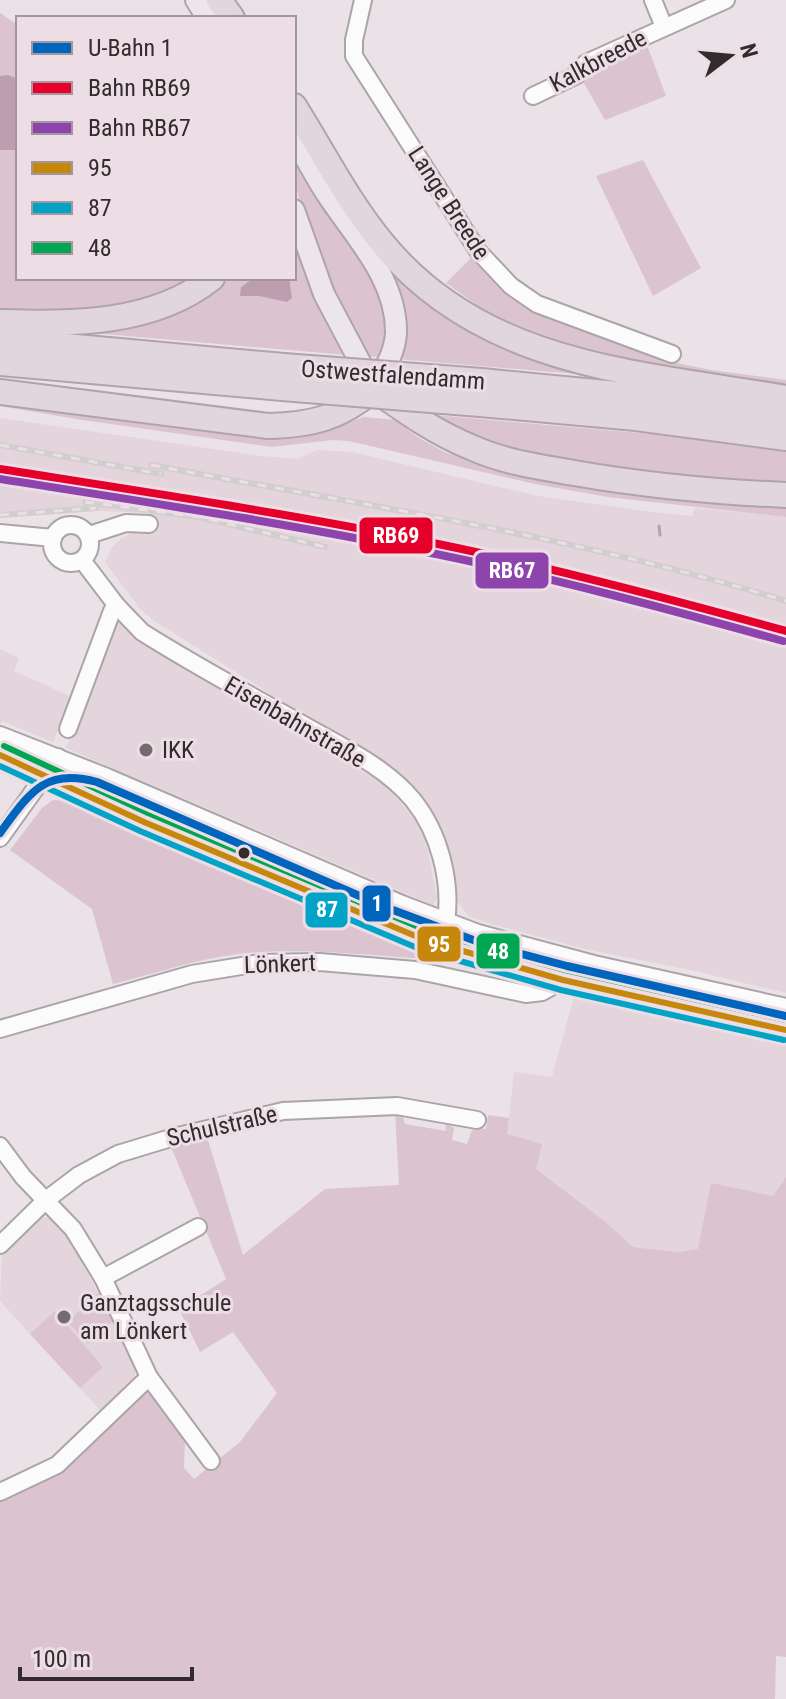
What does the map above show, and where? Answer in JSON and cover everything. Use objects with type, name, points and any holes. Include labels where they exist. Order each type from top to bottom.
[{"type":"highway","points":[[296,109],[370,226],[403,265],[448,303],[504,336],[534,349],[626,372],[786,398]]},
{"type":"highway","points":[[0,322],[89,321],[132,314],[176,300],[209,280]]},
{"type":"highway","name":"Ostwestfalendamm","points":[[0,340],[283,377]]},
{"type":"highway","name":"Ostwestfalendamm","points":[[0,363],[283,377],[481,393],[637,396],[786,416]]},
{"type":"highway","points":[[0,392],[268,426],[297,425],[324,419],[349,409],[374,389],[443,435],[476,450],[515,461],[598,477],[786,495]]},
{"type":"highway","name":"Ostwestfalendamm","points":[[481,393],[786,438]]},
{"type":"main road","points":[[296,141],[326,194],[372,259],[388,288],[396,335],[392,355],[374,389]]},
{"type":"main road","points":[[296,216],[324,294],[374,389]]},
{"type":"street","name":"Lange Breede","points":[[363,0],[354,40],[354,56],[493,270],[537,304],[672,354]]},
{"type":"street","name":"Kalkbreede","points":[[653,0],[664,27]]},
{"type":"street","name":"Kalkbreede","points":[[533,96],[577,75],[586,63],[726,0]]},
{"type":"street","points":[[89,535],[126,523],[149,524]]},
{"type":"street","points":[[69,525],[80,526],[89,535],[90,549],[82,560],[70,563],[61,560],[53,550],[53,538],[59,529],[69,525]]},
{"type":"street","points":[[0,533],[53,538]]},
{"type":"street","name":"Eisenbahnstraße","points":[[82,560],[117,606],[142,632],[358,756],[411,798],[425,817],[437,845],[447,897],[446,922]]},
{"type":"street","points":[[68,729],[112,611],[117,606]]},
{"type":"street","points":[[0,735],[446,922],[539,950],[786,1007]]},
{"type":"street","points":[[0,755],[157,828],[371,919],[466,953],[563,980],[786,1030]]},
{"type":"street","points":[[0,838],[58,757]]},
{"type":"street","name":"Lönkert","points":[[0,1029],[192,974],[260,963],[309,962],[391,968],[533,994],[563,980]]},
{"type":"street","name":"Schulstraße","points":[[0,1245],[46,1200],[79,1175],[118,1154],[174,1137],[283,1111],[397,1106],[477,1120]]},
{"type":"street","points":[[0,1146],[23,1177],[73,1229],[103,1278],[149,1377],[211,1461]]},
{"type":"street","points":[[103,1278],[198,1227]]},
{"type":"street","points":[[0,1492],[57,1465],[149,1377]]},
{"type":"shaded area","points":[[0,13],[16,24],[16,79],[0,76]]},
{"type":"shaded area","points":[[645,40],[666,96],[605,120],[580,76],[588,66]]},
{"type":"shaded area","points":[[0,76],[16,78],[16,150],[0,150]]},
{"type":"shaded area","points":[[0,150],[16,150],[16,280],[196,280],[127,303],[103,307],[54,311],[0,310]]},
{"type":"shaded area","points":[[643,160],[701,268],[653,296],[596,176]]},
{"type":"shaded area","points":[[296,164],[381,292],[387,332],[379,357],[367,356],[344,312],[320,261],[296,184]]},
{"type":"shaded area","points":[[296,236],[347,355],[69,331],[216,280],[296,280]]},
{"type":"shaded area","points":[[474,255],[547,315],[662,360],[786,380],[786,389],[660,368],[561,346],[498,320],[446,283]]},
{"type":"shaded area","points":[[392,262],[588,375],[397,359],[386,267]]},
{"type":"shaded area","points":[[251,280],[289,280],[292,298],[287,302],[259,296],[240,296],[241,287]]},
{"type":"shaded area","points":[[0,399],[323,431],[364,417],[396,420],[444,452],[502,470],[566,484],[695,501],[786,508],[786,517],[608,497],[535,484],[349,441],[271,447],[0,406]]},
{"type":"shaded area","points":[[423,414],[651,434],[786,452],[786,490],[561,464],[478,440]]},
{"type":"shaded area","points":[[0,418],[261,456],[298,459],[316,450],[352,452],[538,496],[651,512],[692,516],[695,508],[786,517],[786,993],[585,949],[468,916],[457,900],[449,852],[437,820],[404,778],[141,610],[105,562],[111,549],[122,538],[137,531],[147,531],[150,513],[96,511],[29,516],[28,510],[0,512]]},
{"type":"shaded area","points":[[114,618],[139,640],[391,791],[414,819],[426,841],[437,898],[433,905],[66,748]]},
{"type":"shaded area","points":[[0,649],[19,658],[14,671],[72,697],[53,742],[2,721],[0,724]]},
{"type":"shaded area","points":[[53,800],[70,801],[447,960],[264,952],[207,959],[113,984],[92,909],[10,850],[42,808]]},
{"type":"shaded area","points":[[574,996],[786,1042],[786,1177],[774,1196],[699,1249],[678,1252],[633,1247],[607,1223],[536,1169],[507,1134],[514,1072],[552,1077]]},
{"type":"shaded area","points":[[395,1111],[402,1112],[405,1124],[446,1131],[445,1122],[454,1128],[452,1140],[467,1144],[472,1130],[486,1129],[488,1115],[509,1118],[507,1134],[542,1144],[536,1169],[607,1223],[633,1247],[678,1252],[698,1249],[711,1183],[773,1196],[786,1177],[786,1657],[776,1656],[775,1699],[0,1699],[0,1499],[54,1477],[145,1391],[151,1390],[185,1436],[184,1468],[194,1479],[240,1442],[277,1393],[233,1332],[200,1352],[179,1309],[226,1279],[171,1147],[207,1137],[243,1255],[325,1189],[399,1185]]},
{"type":"shaded area","name":"Ganztagsschule am Lönkert","points":[[37,1219],[53,1219],[69,1238],[136,1364],[134,1379],[101,1411],[0,1301],[2,1252]]},
{"type":"shaded area","points":[[98,1293],[113,1321],[88,1344],[68,1322]]},
{"type":"shaded area","points":[[55,1311],[103,1367],[80,1388],[30,1334]]},
{"type":"waterway","points":[[659,526],[660,535]]},
{"type":"railway","points":[[0,445],[161,474]]},
{"type":"railway","points":[[151,465],[550,540],[708,578],[786,601]]},
{"type":"railway","points":[[85,502],[199,517],[325,547]]},
{"type":"railway","points":[[0,515],[96,508]]},
{"type":"metro line","name":"1","points":[[0,833],[29,796],[51,781],[79,778],[97,782],[385,907],[484,944],[786,1016]]},
{"type":"rail line","name":"RB69","points":[[0,469],[274,513],[438,544],[613,584],[786,631]]},
{"type":"rail line","name":"RB67","points":[[0,479],[273,523],[436,554],[610,594],[783,641]]},
{"type":"transit line","name":"48","points":[[4,746],[148,813],[428,931],[565,970],[786,1020]]},
{"type":"transit line","name":"95","points":[[0,755],[144,822],[425,940],[563,980],[786,1030]]},
{"type":"transit line","name":"87","points":[[0,766],[140,831],[422,950],[561,990],[784,1040]]},
{"type":"place","name":"IKK","points":[[146,750]]},
{"type":"place","name":"Ganztagsschule am Lönkert","points":[[64,1317]]}]
